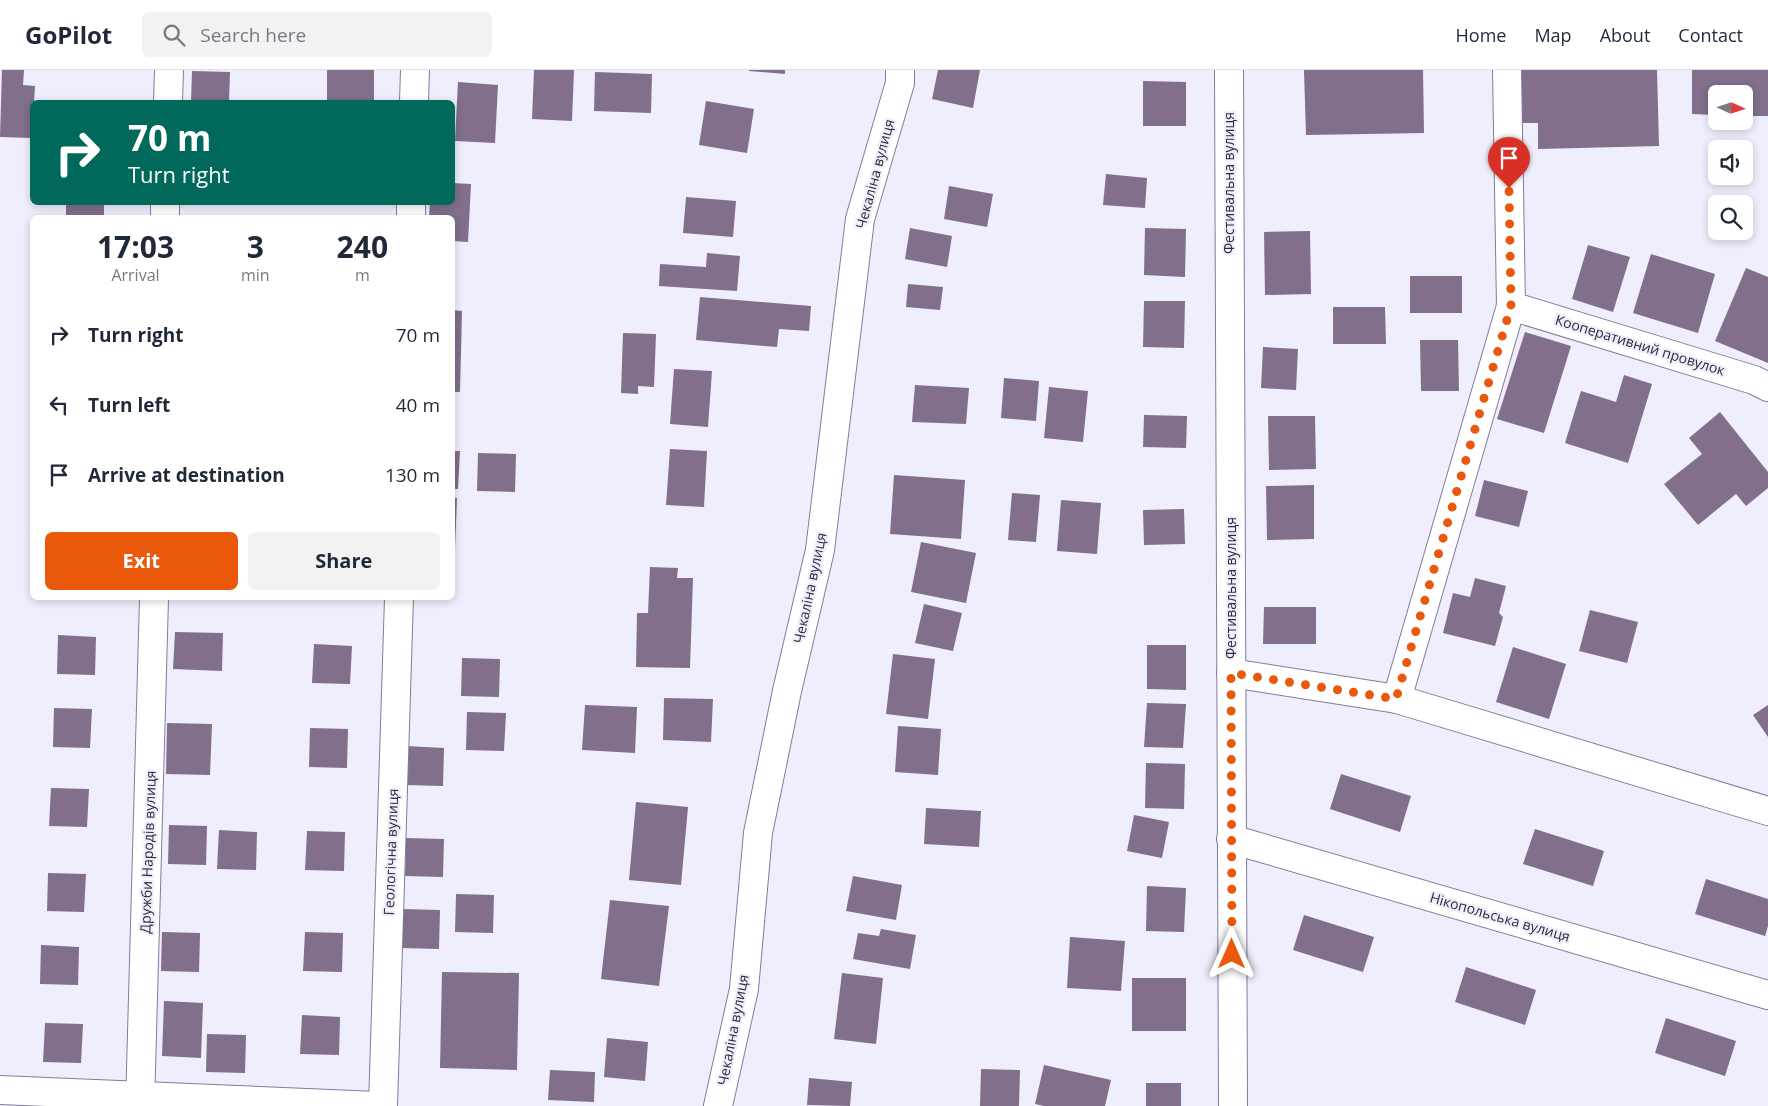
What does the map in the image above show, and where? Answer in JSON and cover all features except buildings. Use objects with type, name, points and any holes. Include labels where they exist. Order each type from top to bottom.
[{"type":"street","points":[[168,100],[169,70]]},
{"type":"street","points":[[414,100],[415,70]]},
{"type":"street","name":"Чекаліна вулиця","points":[[718,1106],[744,989],[758,833],[787,691],[820,550],[860,219],[900,83],[900,70]]},
{"type":"street","name":"Фестивальна вулиця","points":[[1229,70],[1233,1106]]},
{"type":"street","points":[[1396,699],[1511,306],[1507,70]]},
{"type":"street","name":"Кооперативний провулок","points":[[1511,306],[1754,380],[1768,387]]},
{"type":"street","name":"Дружби Народів вулиця","points":[[141,1100],[154,600]]},
{"type":"street","name":"Геологічна вулиця","points":[[383,1106],[399,600]]},
{"type":"street","points":[[1231,673],[1396,699],[1768,811]]},
{"type":"street","name":"Нікопольська вулиця","points":[[1231,839],[1768,995]]},
{"type":"street","points":[[0,1090],[141,1100],[377,1106]]},
{"type":"route","points":[[1232,954],[1231,673],[1396,699],[1511,306],[1509,188]]}]
